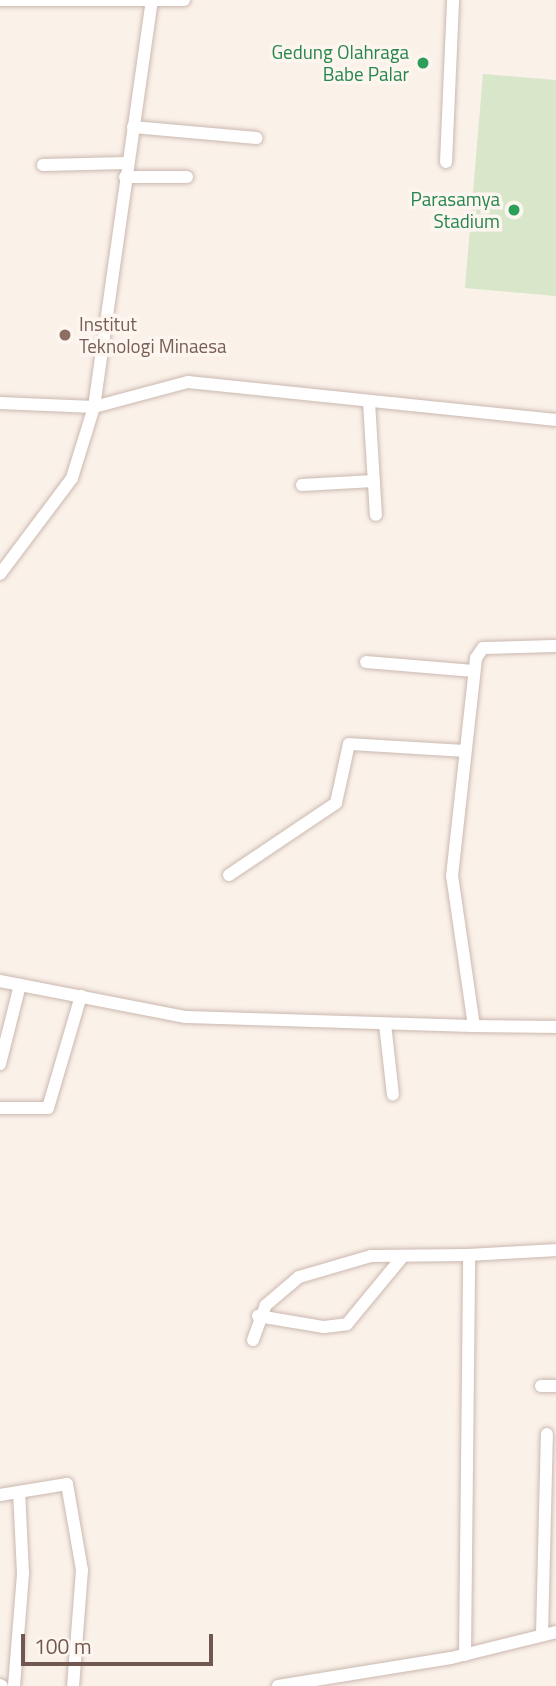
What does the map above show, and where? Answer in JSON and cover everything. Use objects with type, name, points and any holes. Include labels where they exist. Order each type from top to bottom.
[{"type":"street","points":[[0,0],[184,0]]},
{"type":"street","points":[[446,162],[453,0]]},
{"type":"street","points":[[0,574],[72,478],[94,407],[152,1]]},
{"type":"street","points":[[134,127],[257,138]]},
{"type":"street","points":[[43,165],[187,177]]},
{"type":"street","points":[[0,403],[94,407],[176,382],[556,420]]},
{"type":"street","points":[[369,402],[376,515]]},
{"type":"street","points":[[302,485],[374,481]]},
{"type":"street","points":[[474,1026],[453,915],[463,751],[474,671],[483,648],[556,646]]},
{"type":"street","points":[[366,662],[474,671]]},
{"type":"street","points":[[229,875],[336,803],[349,744],[463,751]]},
{"type":"street","points":[[0,981],[185,1017],[556,1027]]},
{"type":"street","points":[[0,1065],[20,985]]},
{"type":"street","points":[[0,1108],[48,1108],[81,996]]},
{"type":"street","points":[[385,1024],[393,1095]]},
{"type":"street","points":[[253,1340],[258,1316],[299,1277],[360,1258],[556,1250]]},
{"type":"street","points":[[465,1655],[469,1255]]},
{"type":"street","points":[[258,1316],[324,1327],[347,1324],[403,1256]]},
{"type":"street","points":[[541,1386],[556,1385]]},
{"type":"street","points":[[542,1635],[547,1434]]},
{"type":"street","points":[[0,1495],[67,1484],[82,1570],[73,1686]]},
{"type":"street","points":[[14,1686],[23,1573],[19,1492]]},
{"type":"street","points":[[278,1686],[465,1655],[556,1632]]},
{"type":"green space","name":"Parasamya Stadium","points":[[483,74],[556,80],[556,296],[465,288]]},
{"type":"place","name":"Gedung Olahraga Babe Palar","points":[[423,63]]},
{"type":"place","name":"Parasamya Stadium","points":[[514,210]]},
{"type":"place","name":"Institut Teknologi Minaesa","points":[[65,335]]}]
